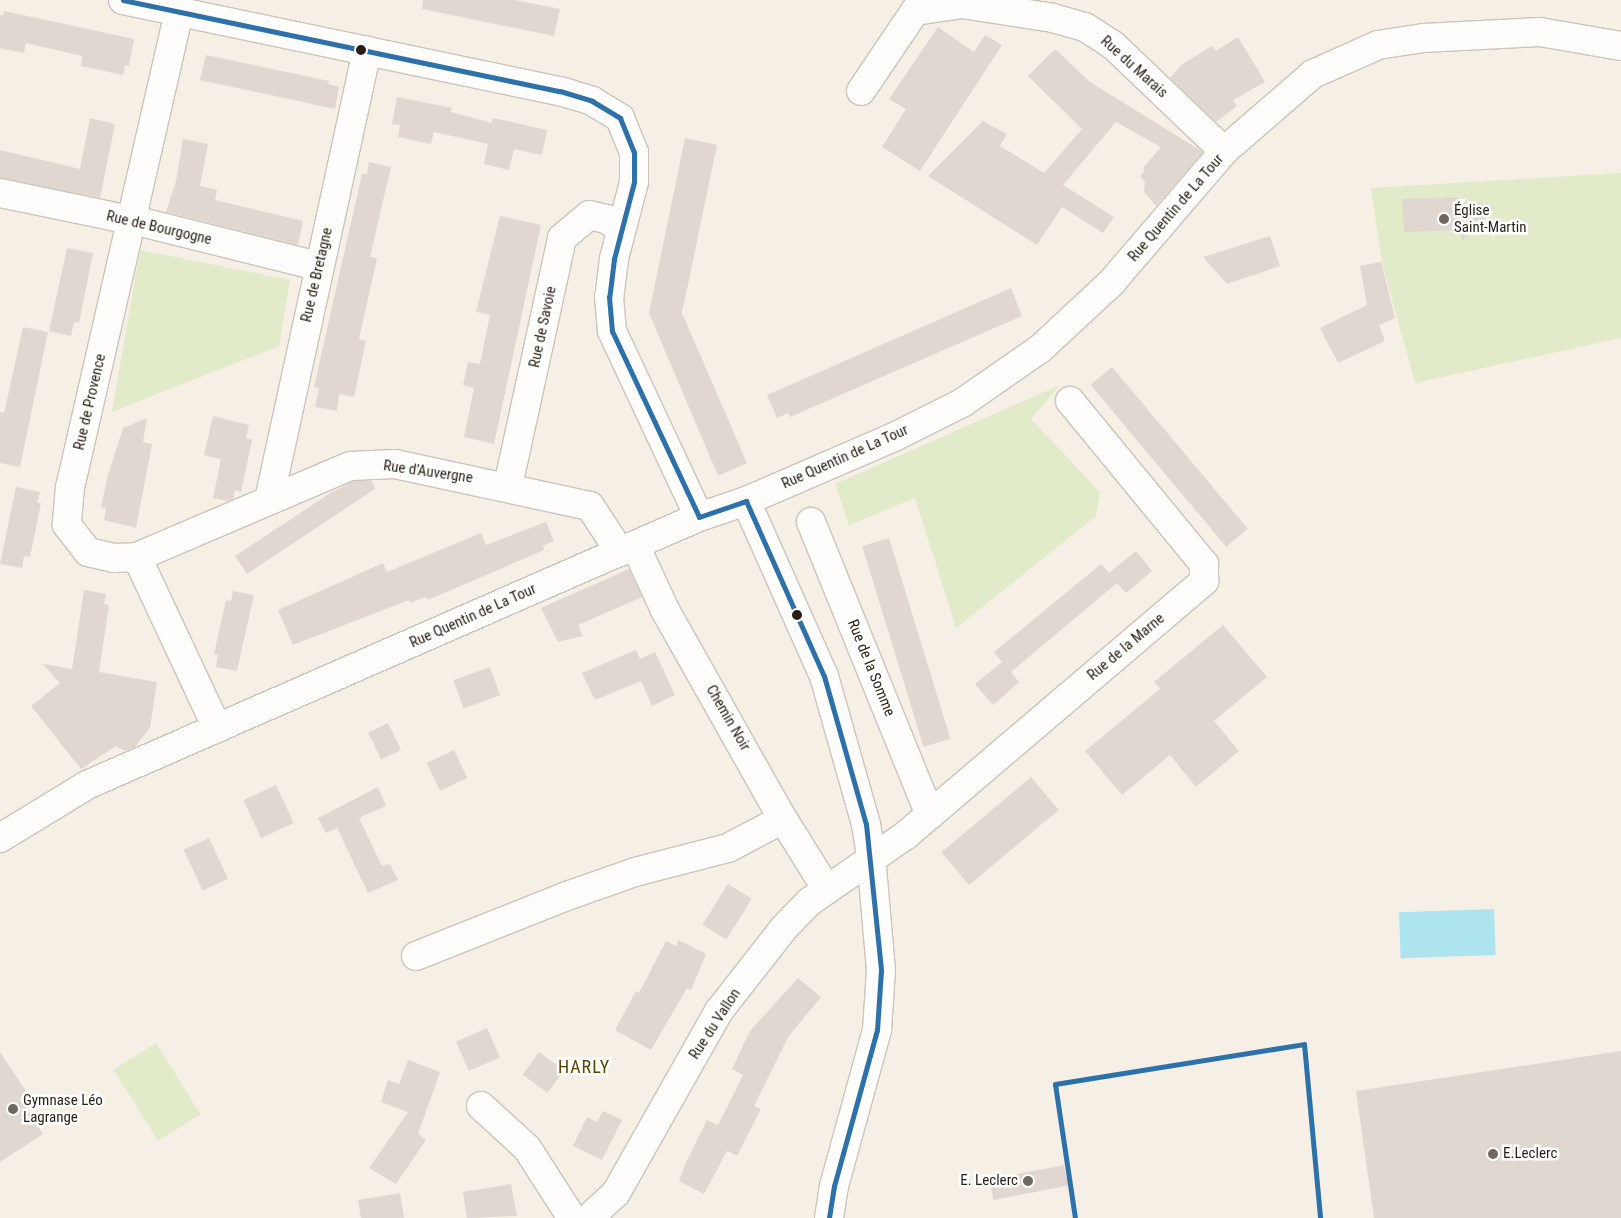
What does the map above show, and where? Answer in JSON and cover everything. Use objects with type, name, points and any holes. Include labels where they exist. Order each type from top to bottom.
[{"type":"street","points":[[123,0],[560,91],[592,101],[620,118],[634,152],[634,182],[620,230],[609,297],[612,330],[699,517]]},
{"type":"street","name":"Rue du Marais","points":[[861,91],[915,11],[962,4],[1053,18],[1085,27],[1113,45],[1224,151]]},
{"type":"street","name":"Rue de Provence","points":[[137,557],[113,558],[88,552],[67,525],[70,487],[178,12]]},
{"type":"street","name":"Rue Quentin de La Tour","points":[[0,838],[87,785],[699,517],[746,501],[894,437],[962,403],[1041,348],[1111,283],[1224,151],[1313,74],[1378,45],[1423,38],[1540,32],[1621,46]]},
{"type":"street","name":"Rue de Bretagne","points":[[269,500],[318,266],[367,51]]},
{"type":"street","name":"Rue de Bourgogne","points":[[0,193],[132,221],[318,266]]},
{"type":"street","name":"Rue de Savoie","points":[[508,486],[562,238],[588,215],[607,219],[620,230]]},
{"type":"street","name":"Rue de la Marne","points":[[871,856],[930,815],[1030,726],[1204,581],[1204,564],[1070,400]]},
{"type":"street","name":"Rue d'Auvergne","points":[[137,557],[350,466],[395,464],[508,486],[590,506],[628,548]]},
{"type":"street","points":[[746,501],[824,676],[866,824],[871,856],[881,970],[877,1030],[834,1186],[829,1218]]},
{"type":"street","name":"Rue de la Somme","points":[[811,522],[930,815]]},
{"type":"street","name":"Chemin Noir","points":[[628,548],[783,819],[826,888]]},
{"type":"street","points":[[137,557],[217,728]]},
{"type":"street","points":[[416,956],[564,897],[635,872],[728,848],[783,819]]},
{"type":"street","name":"Rue du Vallon","points":[[590,1218],[616,1193],[719,1011],[783,929],[826,888],[871,856]]},
{"type":"street","points":[[481,1106],[527,1148],[572,1218]]},
{"type":"green space","points":[[1621,173],[1621,338],[1415,383],[1382,263],[1371,188]]},
{"type":"green space","points":[[140,250],[290,280],[279,346],[112,412]]},
{"type":"green space","points":[[1060,385],[1031,419],[1100,492],[1096,516],[956,628],[915,498],[849,525],[835,484]]},
{"type":"green space","points":[[156,1043],[201,1114],[158,1141],[114,1069]]},
{"type":"water","points":[[1494,909],[1496,955],[1401,958],[1399,912]]},
{"type":"building","points":[[423,0],[515,0],[560,9],[554,36],[422,9]]},
{"type":"building","points":[[4,11],[134,39],[129,66],[125,65],[123,75],[81,66],[82,56],[26,43],[24,53],[0,48],[0,15],[3,15]]},
{"type":"building","points":[[938,27],[974,52],[985,35],[1002,45],[920,171],[882,147],[906,109],[889,99]]},
{"type":"building","points":[[1238,37],[1265,82],[1233,100],[1237,106],[1216,122],[1170,78],[1181,65],[1212,46],[1216,51]]},
{"type":"building","points":[[1055,49],[1090,82],[1203,152],[1156,206],[1144,192],[1145,182],[1140,177],[1145,170],[1143,168],[1161,147],[1116,122],[1063,185],[1114,217],[1103,233],[1062,207],[1037,245],[928,176],[983,121],[1007,134],[1000,146],[1044,173],[1082,129],[1028,76]]},
{"type":"building","points":[[206,55],[329,81],[328,84],[339,87],[335,109],[200,80]]},
{"type":"building","points":[[397,97],[452,108],[451,112],[492,123],[493,118],[547,130],[542,155],[514,149],[509,170],[484,164],[488,144],[434,132],[431,144],[398,137],[400,125],[392,124]]},
{"type":"building","points":[[90,118],[115,124],[100,198],[0,178],[0,150],[80,169]]},
{"type":"building","points":[[685,138],[717,145],[682,313],[747,463],[718,476],[649,313]]},
{"type":"building","points":[[183,139],[208,144],[200,186],[217,190],[215,200],[303,221],[298,245],[166,212],[176,181]]},
{"type":"building","points":[[369,162],[391,167],[370,257],[377,258],[359,339],[366,341],[354,397],[339,394],[337,411],[315,407],[319,388],[314,387],[362,174],[367,174]]},
{"type":"building","name":"Église Saint-Martin","points":[[1458,197],[1459,203],[1479,203],[1495,208],[1462,241],[1460,230],[1404,232],[1402,199]]},
{"type":"building","points":[[500,216],[541,225],[494,444],[464,437],[474,388],[463,385],[468,362],[480,364],[490,315],[476,312]]},
{"type":"building","points":[[1270,236],[1280,266],[1227,284],[1203,257]]},
{"type":"building","points":[[67,248],[93,253],[79,323],[74,322],[71,336],[49,331]]},
{"type":"building","points":[[1381,262],[1395,318],[1379,325],[1385,341],[1338,363],[1320,328],[1367,305],[1360,266]]},
{"type":"building","points":[[1011,288],[1022,316],[790,417],[788,413],[777,418],[767,395]]},
{"type":"building","points":[[23,327],[48,332],[20,467],[0,463],[0,412],[4,413]]},
{"type":"building","points":[[1112,367],[1248,529],[1226,547],[1091,385]]},
{"type":"building","points":[[213,416],[249,425],[246,438],[252,440],[241,492],[235,490],[233,499],[228,501],[213,498],[221,459],[204,455]]},
{"type":"building","points":[[147,418],[143,442],[152,444],[136,528],[104,520],[106,508],[101,507],[108,475],[123,428]]},
{"type":"building","points":[[354,481],[372,481],[375,489],[247,574],[235,556],[332,492]]},
{"type":"building","points":[[16,487],[40,492],[37,503],[41,503],[30,557],[24,556],[22,568],[0,564]]},
{"type":"building","points":[[546,522],[554,541],[543,546],[544,550],[428,600],[426,597],[410,603],[409,600],[293,645],[278,610],[383,563],[387,572],[481,533],[486,545]]},
{"type":"building","points":[[889,538],[950,739],[924,747],[862,546]]},
{"type":"building","points":[[1136,551],[1152,571],[1126,593],[1117,583],[1011,672],[1019,682],[993,705],[975,684],[1002,662],[994,652],[1101,564],[1109,573]]},
{"type":"building","points":[[629,569],[642,597],[578,625],[583,636],[558,642],[541,608]]},
{"type":"building","points":[[84,590],[106,594],[104,604],[109,605],[99,672],[157,682],[150,728],[135,747],[125,751],[116,746],[81,769],[31,706],[60,683],[43,664],[72,669]]},
{"type":"building","points":[[233,591],[254,595],[237,671],[216,667],[218,655],[214,654],[226,600],[231,601]]},
{"type":"building","points":[[1223,625],[1267,677],[1214,721],[1239,751],[1196,787],[1170,755],[1122,795],[1085,751],[1160,689],[1154,682]]},
{"type":"building","points":[[636,650],[640,659],[655,652],[675,695],[652,706],[641,681],[595,700],[582,673]]},
{"type":"building","points":[[490,667],[500,695],[464,709],[453,680]]},
{"type":"building","points":[[388,723],[401,750],[381,760],[368,733]]},
{"type":"building","points":[[454,750],[467,778],[440,791],[427,763]]},
{"type":"building","points":[[1031,777],[1059,810],[969,885],[941,852]]},
{"type":"building","points":[[276,785],[294,823],[261,838],[243,800]]},
{"type":"building","points":[[378,787],[386,806],[359,818],[382,866],[390,864],[398,880],[368,893],[337,828],[326,833],[318,818]]},
{"type":"building","points":[[209,838],[228,879],[203,891],[184,850]]},
{"type":"building","points":[[728,884],[752,899],[726,940],[703,925]]},
{"type":"building","points":[[679,940],[706,954],[691,990],[687,988],[651,1050],[615,1030],[636,991],[639,993],[666,941],[676,946]]},
{"type":"building","points":[[798,978],[821,997],[788,1037],[754,1106],[761,1109],[737,1156],[727,1151],[704,1194],[679,1181],[685,1165],[707,1120],[718,1125],[743,1075],[732,1069],[750,1031]]},
{"type":"building","points":[[487,1028],[500,1057],[469,1071],[456,1042]]},
{"type":"building","name":"E.Leclerc","points":[[1621,1051],[1621,1218],[1374,1218],[1356,1091]]},
{"type":"building","name":"Gymnase Léo Lagrange","points":[[0,1052],[28,1094],[20,1099],[43,1134],[0,1162]]},
{"type":"building","points":[[539,1052],[564,1070],[548,1093],[523,1075]]},
{"type":"building","points":[[408,1060],[440,1072],[418,1134],[426,1140],[396,1184],[369,1168],[408,1112],[381,1102],[388,1080],[399,1084]]},
{"type":"building","points":[[603,1111],[622,1120],[602,1160],[573,1146],[587,1117],[597,1122]]},
{"type":"building","name":"E. Leclerc","points":[[1064,1165],[1068,1186],[993,1200],[989,1180]]},
{"type":"building","points":[[511,1184],[517,1216],[467,1218],[463,1192]]},
{"type":"building","points":[[400,1193],[404,1218],[361,1218],[358,1200]]},
{"type":"transit line","points":[[123,0],[560,91],[592,101],[620,118],[634,152],[634,182],[614,259],[609,297],[612,331],[699,517],[746,501],[824,676],[866,824],[881,970],[877,1030],[834,1186],[829,1218]]},
{"type":"transit line","points":[[1075,1218],[1055,1084],[1304,1044],[1320,1218]]},
{"type":"place","name":"Église Saint-Martin","points":[[1444,219]]},
{"type":"place","name":"Gymnase Léo Lagrange","points":[[13,1109]]},
{"type":"place","name":"E.Leclerc","points":[[1493,1154]]},
{"type":"place","name":"E. Leclerc","points":[[1028,1181]]},
{"type":"district","name":"HARLY","points":[[584,1067]]}]
